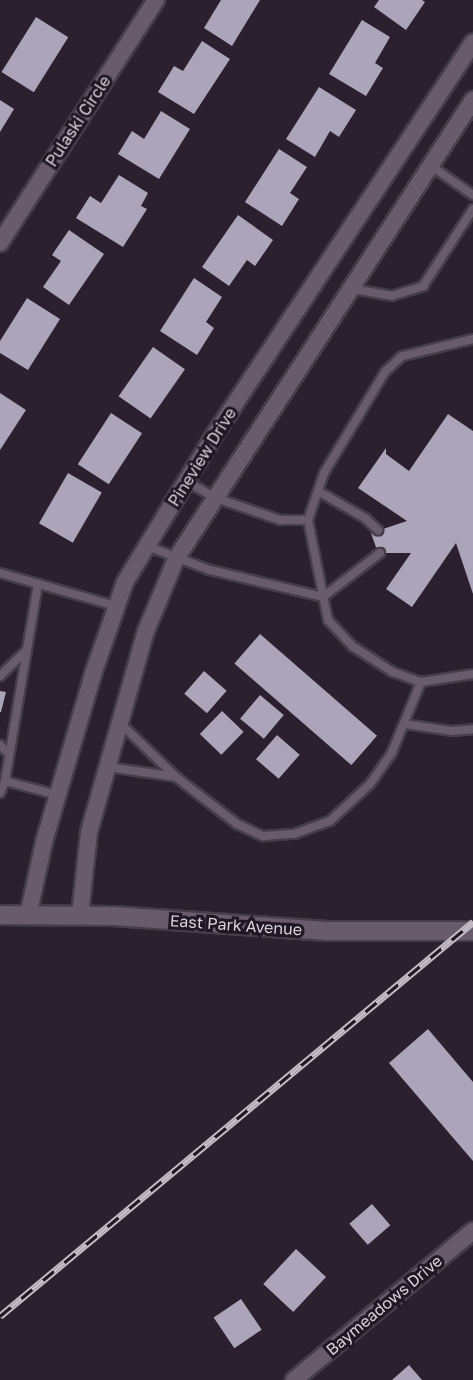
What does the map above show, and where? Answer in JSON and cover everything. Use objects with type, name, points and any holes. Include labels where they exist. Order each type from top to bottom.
[{"type":"main road","name":"East Park Avenue","points":[[0,915],[80,915],[327,932],[473,931]]},
{"type":"street","name":"Pulaski Circle","points":[[0,243],[156,0]]},
{"type":"street","name":"Pineview Drive","points":[[28,916],[35,875],[116,606],[147,546],[186,481],[473,42]]},
{"type":"street","name":"Pineview Drive","points":[[80,915],[90,832],[146,631],[176,559],[353,289],[473,100]]},
{"type":"street","name":"Baymeadows Drive","points":[[294,1380],[473,1231]]},
{"type":"lane","points":[[431,166],[473,195]]},
{"type":"lane","points":[[353,289],[391,296],[423,286],[473,209]]},
{"type":"lane","points":[[473,339],[402,356],[385,372],[339,444],[308,520],[328,620],[352,646],[393,672],[421,682],[473,674]]},
{"type":"lane","points":[[186,481],[216,498],[280,520],[308,520]]},
{"type":"lane","points":[[318,491],[365,518],[378,530]]},
{"type":"lane","points":[[147,546],[176,559],[323,597]]},
{"type":"lane","points":[[323,597],[380,553]]},
{"type":"lane","points":[[0,573],[116,606]]},
{"type":"lane","points":[[0,792],[5,781],[38,584]]},
{"type":"lane","points":[[0,676],[27,651]]},
{"type":"lane","points":[[120,723],[176,777],[237,824],[263,836],[294,834],[330,821],[370,784],[392,752],[421,682]]},
{"type":"lane","points":[[405,724],[452,731],[473,729]]},
{"type":"lane","points":[[0,745],[9,754]]},
{"type":"lane","points":[[108,767],[176,777]]},
{"type":"lane","points":[[5,781],[58,795]]},
{"type":"building","points":[[221,0],[260,0],[232,46],[204,28]]},
{"type":"building","points":[[379,0],[422,0],[425,2],[406,30],[374,7]]},
{"type":"building","points":[[36,17],[68,37],[34,92],[2,72]]},
{"type":"building","points":[[362,20],[390,37],[375,63],[383,68],[366,96],[329,74]]},
{"type":"building","points":[[202,41],[230,59],[194,114],[158,92],[174,66],[183,71]]},
{"type":"building","points":[[319,87],[356,110],[339,137],[330,131],[315,157],[286,139]]},
{"type":"building","points":[[0,100],[14,109],[0,132]]},
{"type":"building","points":[[161,111],[190,129],[159,179],[118,154],[132,131],[144,139]]},
{"type":"building","points":[[279,149],[307,167],[290,193],[299,199],[282,226],[245,202]]},
{"type":"building","points":[[119,175],[148,193],[141,206],[147,209],[123,247],[76,218],[90,196],[101,203]]},
{"type":"building","points":[[238,215],[273,240],[255,266],[247,260],[229,286],[202,267]]},
{"type":"building","points":[[69,230],[104,254],[69,305],[43,287],[61,261],[52,255]]},
{"type":"building","points":[[194,278],[222,297],[206,322],[214,328],[197,355],[160,331]]},
{"type":"building","points":[[27,298],[60,319],[28,370],[0,353],[0,341]]},
{"type":"building","points":[[153,347],[185,369],[151,419],[119,396]]},
{"type":"building","points":[[0,393],[26,410],[0,450]]},
{"type":"building","points":[[111,413],[142,433],[109,484],[78,464]]},
{"type":"building","points":[[448,414],[473,431],[473,594],[456,543],[412,607],[386,589],[411,553],[378,553],[371,533],[407,521],[358,488],[386,448],[386,454],[409,471]]},
{"type":"building","points":[[68,473],[102,492],[73,543],[39,523]]},
{"type":"building","points":[[260,634],[377,736],[351,765],[234,663]]},
{"type":"building","points":[[204,671],[227,691],[207,713],[184,694]]},
{"type":"building","points":[[0,691],[6,692],[1,712],[0,712]]},
{"type":"building","points":[[260,695],[284,715],[264,739],[240,719]]},
{"type":"building","points":[[222,711],[244,732],[221,755],[200,734]]},
{"type":"building","points":[[277,735],[300,755],[279,779],[256,759]]},
{"type":"building","points":[[428,1029],[473,1082],[473,1161],[389,1063]]},
{"type":"building","points":[[372,1204],[390,1225],[368,1245],[349,1224]]},
{"type":"building","points":[[296,1249],[326,1277],[293,1312],[263,1284]]},
{"type":"building","points":[[241,1299],[262,1330],[234,1348],[214,1317]]},
{"type":"building","points":[[409,1365],[422,1380],[392,1380]]},
{"type":"railway","points":[[0,1316],[473,922]]}]
